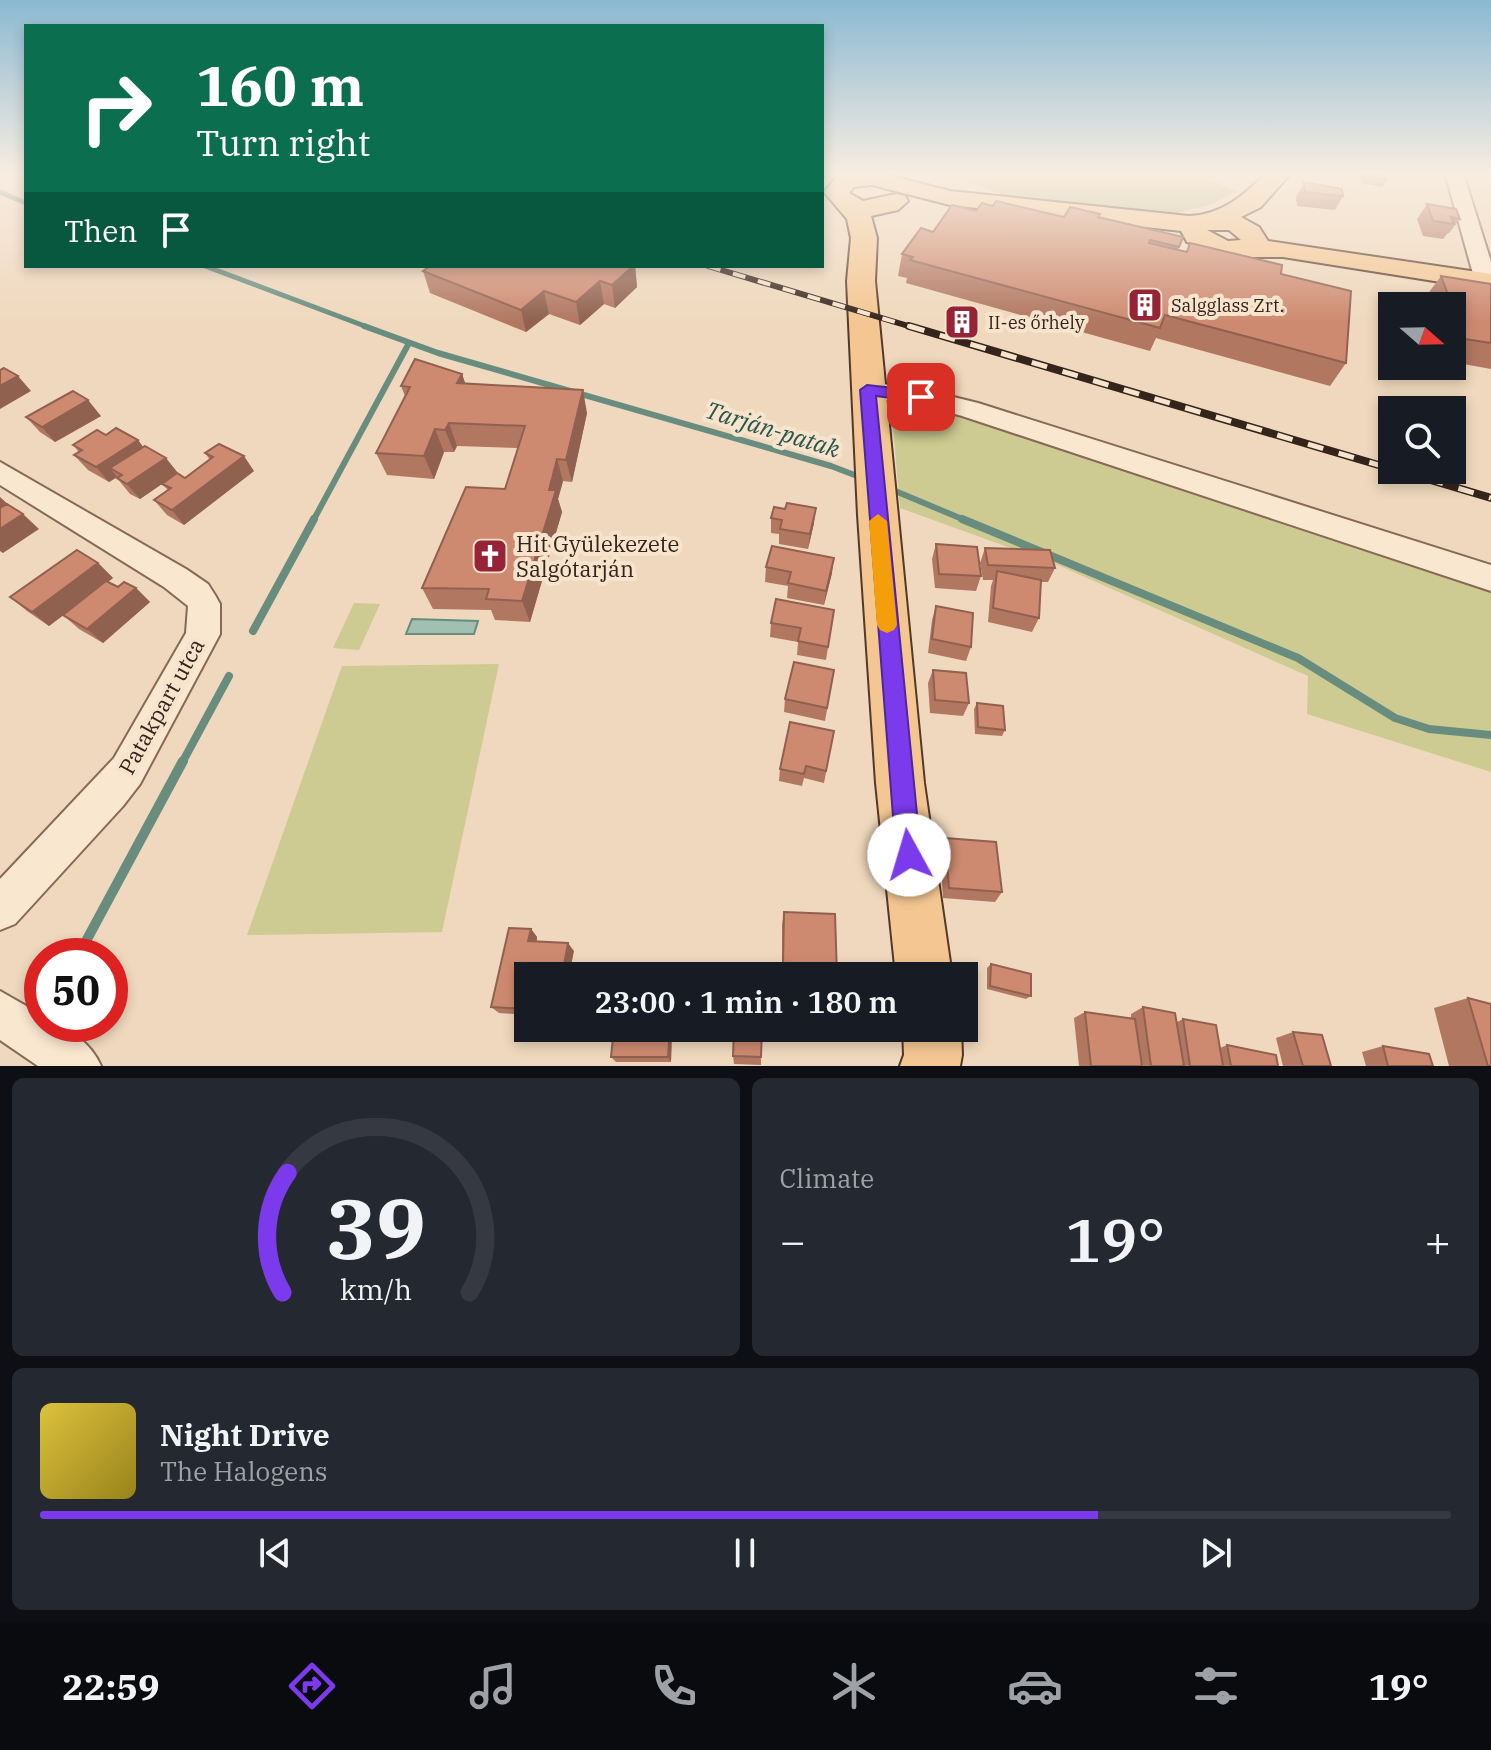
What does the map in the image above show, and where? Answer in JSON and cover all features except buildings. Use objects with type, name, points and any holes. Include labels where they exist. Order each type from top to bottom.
[{"type":"main road","points":[[863,223],[861,281],[877,515],[900,783],[922,962]]},
{"type":"main road","points":[[1103,223],[1160,231],[1225,232],[1283,249],[1488,281]]},
{"type":"main road","points":[[1225,232],[1233,223]]},
{"type":"main road","points":[[930,1066],[933,1042]]},
{"type":"street","points":[[1470,223],[1488,281]]},
{"type":"street","points":[[867,390],[921,397],[969,409],[1491,578]]},
{"type":"street","name":"Patakpart utca","points":[[0,472],[197,593],[205,612],[203,634],[127,771],[81,826],[0,909]]},
{"type":"street","points":[[0,1013],[69,1060]]},
{"type":"shaded area","points":[[889,377],[1491,567],[1491,772],[1307,714],[1308,676],[1060,566],[900,508]]},
{"type":"shaded area","points":[[354,603],[380,604],[359,650],[333,648]]},
{"type":"shaded area","points":[[412,619],[478,621],[474,634],[406,634]]},
{"type":"shaded area","points":[[499,664],[442,932],[247,935],[342,666]]},
{"type":"waterway","name":"Tarján-patak","points":[[210,268],[370,328]]},
{"type":"waterway","name":"Tarján-patak","points":[[364,326],[438,353],[831,466],[865,479]]},
{"type":"waterway","points":[[313,521],[409,343]]},
{"type":"waterway","name":"Tarján-patak","points":[[888,488],[967,521]]},
{"type":"waterway","points":[[253,631],[314,519]]},
{"type":"waterway","name":"Tarján-patak","points":[[962,519],[1298,658],[1395,718],[1429,729],[1491,735]]},
{"type":"waterway","points":[[182,763],[229,676]]},
{"type":"waterway","points":[[88,938],[183,761]]},
{"type":"railway","points":[[715,268],[915,328]]},
{"type":"railway","points":[[909,326],[1378,465]]},
{"type":"railway","points":[[1444,484],[1491,498]]},
{"type":"slow traffic","points":[[878,521],[887,625]]},
{"type":"place","name":"Salgglass Zrt.","points":[[1145,305]]},
{"type":"place","name":"II-es őrhely","points":[[962,322]]},
{"type":"place","name":"Hit Gyülekezete Salgótarján","points":[[490,556]]},
{"type":"route","points":[[909,855],[900,783],[867,390],[921,397]]}]
